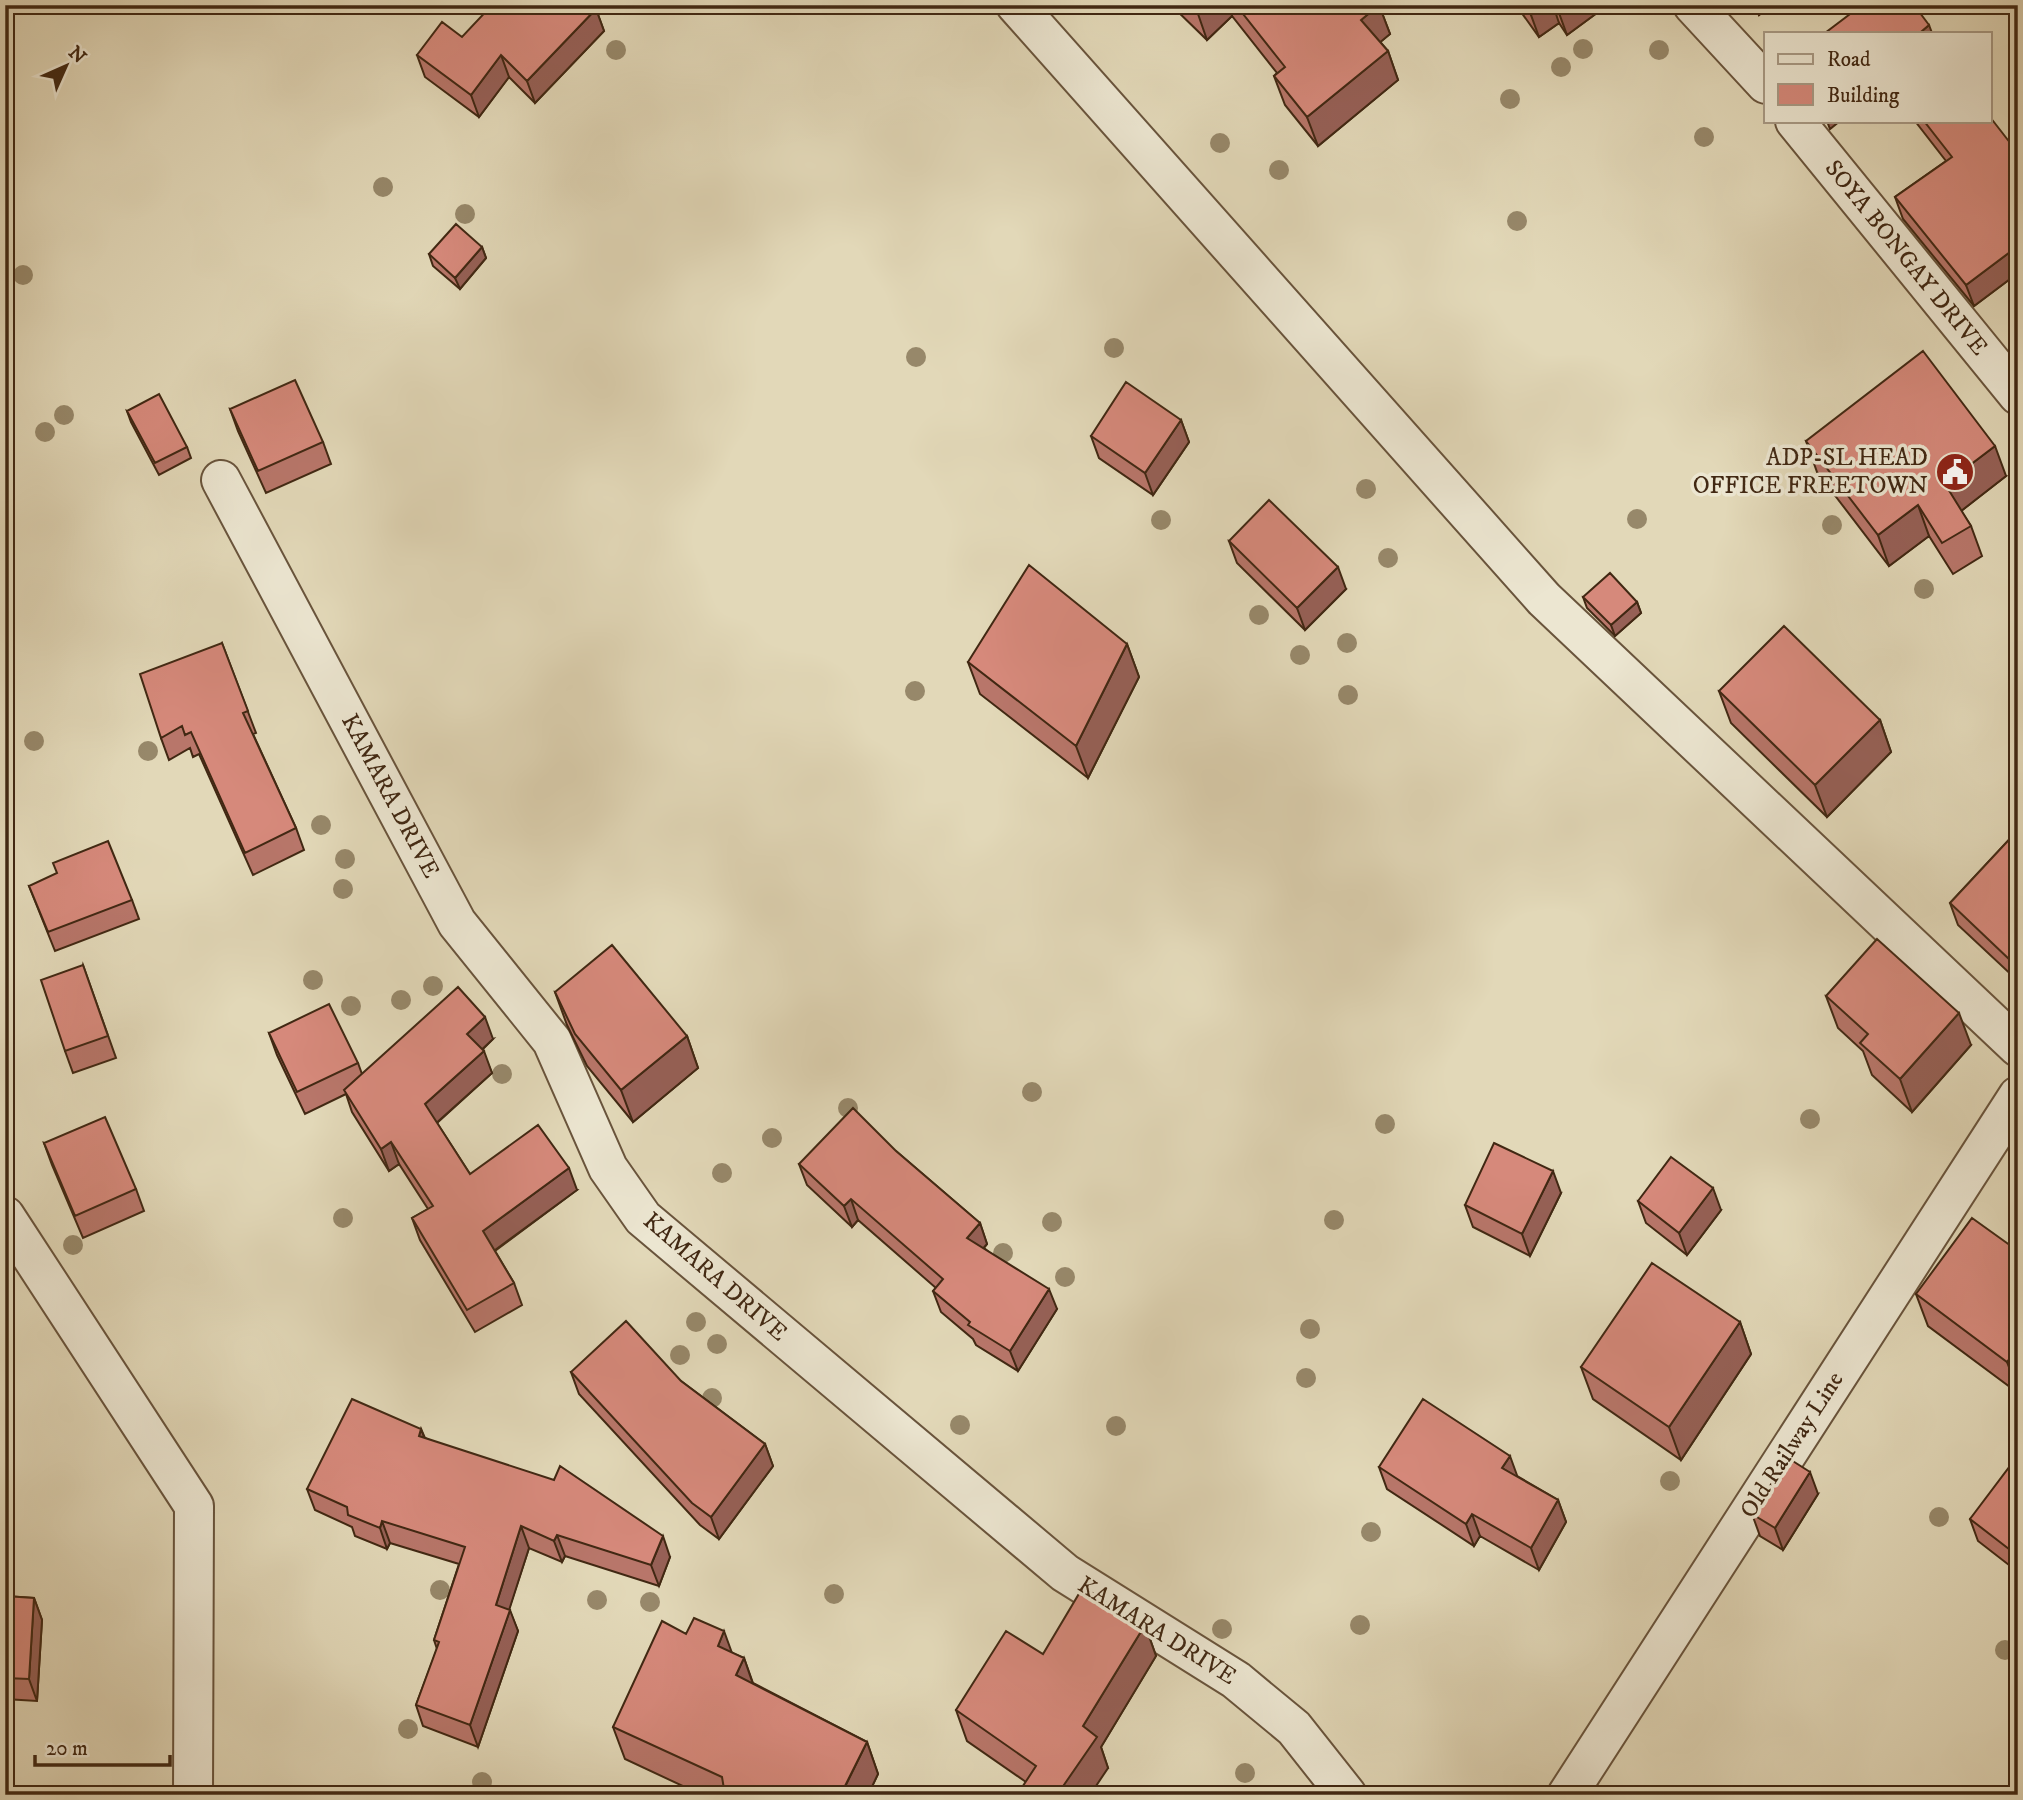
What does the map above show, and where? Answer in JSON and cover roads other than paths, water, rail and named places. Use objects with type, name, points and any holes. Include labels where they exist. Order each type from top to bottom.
[{"type":"street","points":[[1016,5],[1544,600],[2018,1047]]},
{"type":"street","points":[[1693,5],[1764,83]]},
{"type":"street","name":"SOYA BONGAY DRIVE","points":[[1796,122],[2018,395]]},
{"type":"street","name":"KAMARA DRIVE","points":[[221,480],[457,923],[552,1041],[608,1168],[643,1218],[1065,1573],[1246,1688],[1294,1728],[1347,1795]]},
{"type":"street","name":"Old Railway Line","points":[[1567,1795],[2018,1096]]},
{"type":"street","points":[[5,1216],[194,1506],[193,1795]]},
{"type":"place","name":"ADP-SL HEAD OFFICE FREETOWN","points":[[1955,472]]}]
